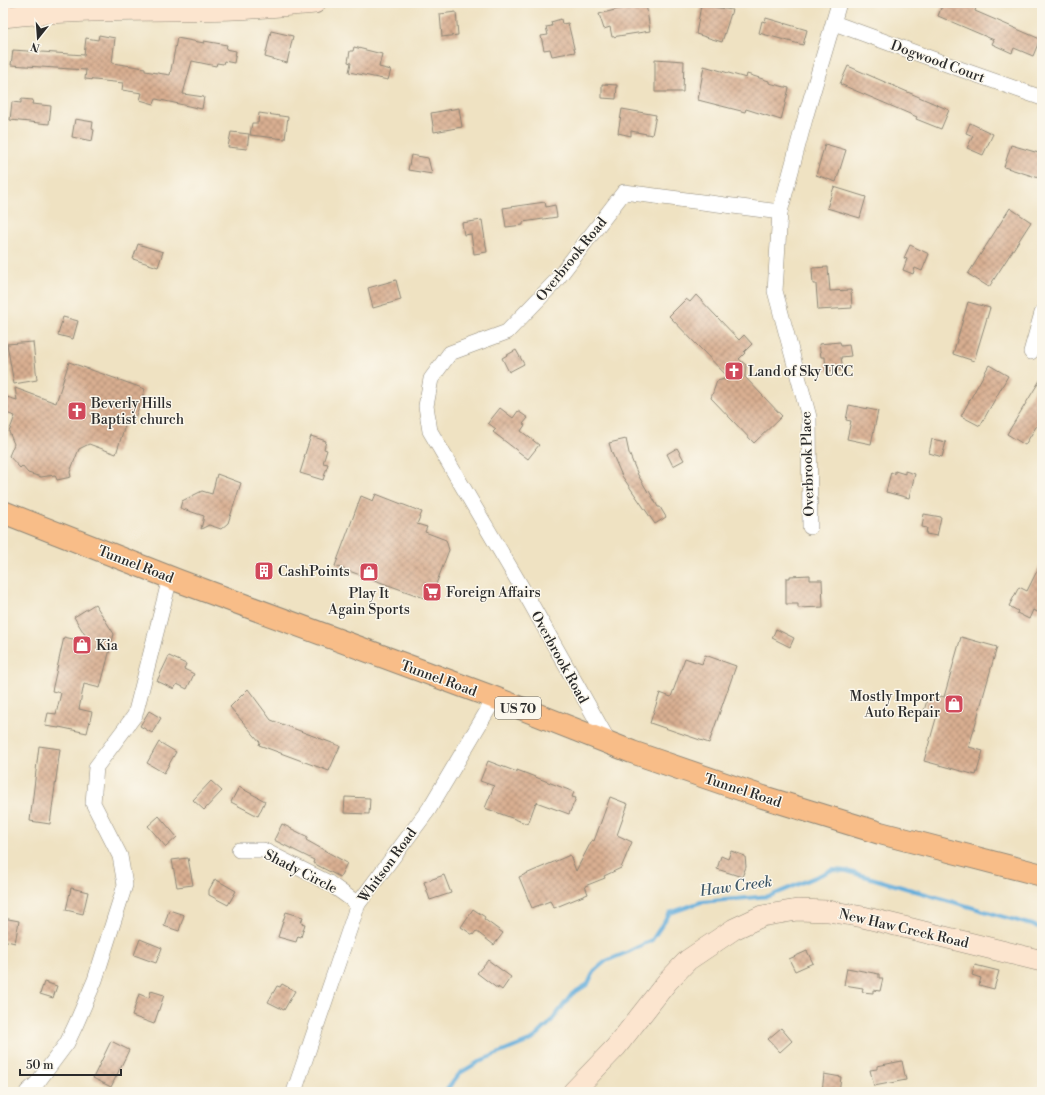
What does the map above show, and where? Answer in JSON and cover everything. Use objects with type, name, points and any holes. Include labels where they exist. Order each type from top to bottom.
[{"type":"main road","name":"Tunnel Road","points":[[3,512],[170,578],[495,698],[610,744],[763,798],[880,833],[1042,875]]},
{"type":"street","points":[[3,17],[35,13],[195,6],[235,8],[315,3]]},
{"type":"street","points":[[780,212],[806,115],[839,3]]},
{"type":"street","name":"Dogwood Court","points":[[834,23],[960,70],[1042,98]]},
{"type":"street","name":"Overbrook Road","points":[[610,744],[430,431],[426,406],[431,378],[450,353],[507,332],[555,282],[624,192],[780,212]]},
{"type":"street","name":"Overbrook Place","points":[[780,212],[775,290],[809,417],[810,527]]},
{"type":"street","points":[[1031,352],[1042,313]]},
{"type":"street","points":[[27,1092],[37,1083],[67,1043],[76,1024],[96,980],[125,885],[120,856],[93,803],[96,767],[135,715],[170,578]]},
{"type":"street","name":"Whitson Road","points":[[294,1092],[358,904],[429,809],[495,698]]},
{"type":"street","name":"Shady Circle","points":[[239,850],[263,850],[329,883],[358,904]]},
{"type":"street","name":"New Haw Creek Road","points":[[573,1092],[616,1047],[667,982],[688,960],[734,929],[762,916],[797,910],[828,912],[863,917],[1042,961]]},
{"type":"building","points":[[646,3],[650,31],[612,37],[610,27],[604,29],[599,14]]},
{"type":"building","points":[[943,3],[963,3],[976,8],[975,11],[1040,39],[1033,56],[1014,48],[1012,53],[992,44],[994,40],[938,16]]},
{"type":"building","points":[[701,5],[732,10],[722,42],[696,34]]},
{"type":"building","points":[[456,12],[458,35],[442,37],[440,14]]},
{"type":"building","points":[[766,18],[807,30],[803,45],[759,33],[762,21],[765,22]]},
{"type":"building","points":[[561,19],[562,24],[568,23],[575,52],[552,56],[550,49],[544,50],[541,36],[548,35],[546,27],[552,26],[551,22]]},
{"type":"building","points":[[271,31],[293,36],[287,63],[265,57]]},
{"type":"building","points":[[99,35],[115,38],[112,63],[145,68],[145,71],[170,75],[177,38],[204,43],[204,41],[227,45],[226,49],[236,51],[234,63],[224,61],[223,64],[217,63],[216,66],[192,61],[183,94],[204,97],[202,109],[156,99],[154,104],[140,100],[142,93],[122,90],[123,83],[85,79],[86,70],[11,65],[13,50],[84,55],[86,38],[98,40]]},
{"type":"building","points":[[354,47],[382,54],[379,67],[391,70],[388,80],[349,72],[351,63],[348,62],[350,51],[353,51]]},
{"type":"building","points":[[655,59],[684,61],[683,92],[655,92]]},
{"type":"building","points":[[704,66],[746,78],[747,74],[769,81],[769,83],[789,88],[781,120],[746,109],[745,112],[698,100]]},
{"type":"building","points":[[848,66],[949,110],[941,129],[840,84]]},
{"type":"building","points":[[602,84],[617,85],[616,99],[602,98]]},
{"type":"building","points":[[21,99],[33,100],[32,104],[51,106],[49,124],[10,120],[12,102],[21,103]]},
{"type":"building","points":[[459,108],[462,127],[434,132],[431,113]]},
{"type":"building","points":[[622,109],[656,115],[652,135],[631,131],[631,136],[618,133]]},
{"type":"building","points":[[259,113],[288,117],[285,139],[250,135],[252,123],[258,123]]},
{"type":"building","points":[[75,119],[93,122],[92,129],[94,130],[92,141],[72,137]]},
{"type":"building","points":[[970,123],[993,134],[983,155],[967,148],[973,136],[966,133]]},
{"type":"building","points":[[231,132],[249,134],[247,149],[228,147]]},
{"type":"building","points":[[825,144],[846,150],[836,182],[816,175]]},
{"type":"building","points":[[1011,145],[1042,154],[1042,179],[1004,167]]},
{"type":"building","points":[[411,155],[428,158],[432,174],[408,170]]},
{"type":"building","points":[[834,187],[866,197],[860,218],[827,208]]},
{"type":"building","points":[[545,202],[546,207],[555,205],[557,217],[523,222],[523,225],[506,227],[503,208]]},
{"type":"building","points":[[1010,208],[1031,222],[989,287],[968,274]]},
{"type":"building","points":[[482,220],[487,252],[474,254],[471,234],[464,235],[462,223]]},
{"type":"building","points":[[138,244],[163,252],[158,267],[133,259]]},
{"type":"building","points":[[910,245],[929,254],[922,271],[915,268],[913,274],[903,270],[907,259],[904,258]]},
{"type":"building","points":[[828,267],[830,291],[851,290],[852,308],[818,310],[816,284],[813,284],[812,268]]},
{"type":"building","points":[[396,280],[401,300],[373,308],[368,288]]},
{"type":"building","name":"Land of Sky UCC","points":[[696,295],[739,340],[744,335],[752,344],[739,359],[746,365],[745,377],[782,416],[754,443],[711,398],[717,381],[729,378],[669,316],[686,299],[690,302]]},
{"type":"building","points":[[968,302],[990,308],[974,361],[953,354]]},
{"type":"building","points":[[63,317],[78,321],[73,339],[58,335]]},
{"type":"building","points":[[33,342],[37,380],[14,384],[7,344]]},
{"type":"building","points":[[840,342],[841,346],[849,345],[851,356],[841,357],[843,370],[826,371],[825,357],[821,357],[819,344]]},
{"type":"building","points":[[516,350],[524,364],[509,372],[502,358]]},
{"type":"building","name":"Beverly Hills Baptist church","points":[[69,362],[145,389],[135,418],[128,416],[116,454],[89,444],[79,449],[70,472],[71,477],[57,480],[55,475],[41,477],[28,473],[22,466],[20,468],[9,456],[14,444],[9,432],[15,416],[3,412],[3,396],[17,400],[15,388],[56,403]]},
{"type":"building","points":[[989,365],[1008,376],[980,426],[961,416]]},
{"type":"building","points":[[1042,377],[1042,417],[1025,445],[1007,434]]},
{"type":"building","points":[[849,405],[878,411],[871,444],[847,439],[851,421],[846,420]]},
{"type":"building","points":[[500,408],[513,418],[518,411],[528,418],[523,424],[525,425],[521,431],[539,445],[528,459],[493,432],[496,429],[488,423]]},
{"type":"building","points":[[311,436],[326,441],[324,449],[327,450],[323,463],[328,464],[323,480],[300,473]]},
{"type":"building","points":[[626,439],[629,453],[638,475],[666,517],[655,524],[622,476],[612,453],[609,443]]},
{"type":"building","points":[[932,439],[946,442],[942,457],[929,453]]},
{"type":"building","points":[[677,448],[684,460],[673,466],[667,454]]},
{"type":"building","points":[[895,471],[905,474],[905,471],[915,474],[909,498],[886,492],[891,472],[895,474]]},
{"type":"building","points":[[217,474],[241,483],[228,523],[221,529],[209,525],[201,529],[204,516],[180,508],[182,501],[202,491],[212,494]]},
{"type":"building","points":[[376,494],[422,512],[417,524],[427,527],[425,532],[446,540],[449,550],[430,600],[335,566],[361,496],[373,501]]},
{"type":"building","points":[[924,514],[941,517],[937,536],[926,534],[927,528],[922,527]]},
{"type":"building","points":[[1042,561],[1042,603],[1037,612],[1033,610],[1029,619],[1017,613],[1018,611],[1009,606],[1019,587],[1027,591]]},
{"type":"building","points":[[810,575],[810,580],[822,580],[823,607],[798,608],[798,604],[786,604],[786,578],[790,578],[790,576]]},
{"type":"building","points":[[95,604],[114,634],[100,688],[84,684],[79,709],[92,712],[87,733],[59,727],[45,726],[48,713],[56,714],[61,693],[52,691],[64,637],[90,643],[74,617]]},
{"type":"building","points":[[776,629],[794,638],[790,647],[772,638]]},
{"type":"building","name":"Mostly Import Auto Repair","points":[[961,637],[997,647],[969,747],[983,751],[976,775],[924,761],[937,715],[924,711],[929,693],[944,697]]},
{"type":"building","points":[[705,655],[736,666],[709,743],[650,723],[660,693],[671,697],[685,658],[702,664]]},
{"type":"building","points":[[169,656],[186,664],[184,669],[194,674],[187,689],[177,684],[174,689],[157,681]]},
{"type":"building","points":[[248,689],[271,720],[340,746],[329,771],[259,745],[260,742],[230,707]]},
{"type":"building","points":[[149,711],[161,718],[152,733],[140,726]]},
{"type":"building","points":[[159,742],[176,752],[164,773],[147,763]]},
{"type":"building","points":[[39,746],[60,749],[50,824],[30,821]]},
{"type":"building","points":[[488,761],[517,772],[517,770],[574,792],[572,797],[576,798],[569,814],[536,802],[528,824],[485,808],[494,786],[480,781]]},
{"type":"building","points":[[211,781],[222,791],[204,810],[193,800]]},
{"type":"building","points":[[239,787],[265,801],[258,816],[231,802]]},
{"type":"building","points":[[345,797],[370,798],[369,814],[344,813]]},
{"type":"building","points":[[610,797],[628,804],[617,835],[632,842],[621,868],[604,876],[605,878],[585,886],[588,894],[554,908],[550,901],[532,908],[519,877],[570,855],[576,871],[592,840],[594,841]]},
{"type":"building","points":[[159,816],[177,837],[166,847],[148,826]]},
{"type":"building","points":[[282,824],[308,837],[306,840],[347,863],[340,877],[313,863],[314,860],[274,840]]},
{"type":"building","points":[[731,851],[745,856],[746,867],[742,877],[717,869],[721,856],[728,859]]},
{"type":"building","points":[[188,858],[193,885],[177,887],[172,860]]},
{"type":"building","points":[[444,875],[451,893],[430,900],[424,882]]},
{"type":"building","points":[[215,879],[236,891],[228,905],[209,895],[209,890]]},
{"type":"building","points":[[71,888],[88,892],[83,914],[66,910]]},
{"type":"building","points":[[473,909],[485,917],[484,919],[503,933],[494,945],[476,931],[473,935],[461,927]]},
{"type":"building","points":[[169,910],[184,915],[179,931],[164,926]]},
{"type":"building","points":[[286,912],[303,917],[301,923],[305,924],[301,937],[298,936],[296,942],[278,937]]},
{"type":"building","points":[[3,918],[19,921],[15,943],[3,940]]},
{"type":"building","points":[[140,939],[162,948],[156,963],[134,955]]},
{"type":"building","points":[[807,951],[813,963],[795,971],[789,959]]},
{"type":"building","points":[[488,960],[511,977],[502,990],[498,987],[498,989],[477,973]]},
{"type":"building","points":[[975,965],[999,971],[994,989],[979,985],[981,978],[972,975]]},
{"type":"building","points":[[847,968],[879,974],[879,978],[883,978],[880,991],[873,990],[873,993],[862,992],[863,988],[844,985]]},
{"type":"building","points":[[44,982],[57,986],[53,998],[40,994]]},
{"type":"building","points":[[282,984],[295,991],[284,1010],[268,1002],[277,986],[280,987]]},
{"type":"building","points":[[151,991],[164,995],[154,1024],[132,1016],[139,994],[149,998]]},
{"type":"building","points":[[781,1028],[792,1041],[780,1052],[768,1039]]},
{"type":"building","points":[[111,1041],[129,1050],[111,1087],[93,1078]]},
{"type":"building","points":[[902,1061],[906,1080],[874,1086],[870,1070],[877,1069],[877,1066]]},
{"type":"building","points":[[824,1074],[841,1077],[839,1092],[822,1092]]},
{"type":"waterway","name":"Haw Creek","points":[[445,1092],[460,1073],[482,1060],[532,1040],[550,1023],[572,994],[588,984],[594,971],[606,961],[652,940],[670,913],[701,902],[770,896],[832,870],[847,871],[1042,928]]},
{"type":"place","name":"Land of Sky UCC","points":[[734,371]]},
{"type":"place","name":"Beverly Hills Baptist church","points":[[77,411]]},
{"type":"place","name":"CashPoints","points":[[264,571]]},
{"type":"place","name":"Play It Again Sports","points":[[369,572]]},
{"type":"place","name":"Foreign Affairs","points":[[432,592]]},
{"type":"place","name":"Kia","points":[[82,645]]},
{"type":"place","name":"Mostly Import Auto Repair","points":[[954,704]]}]
